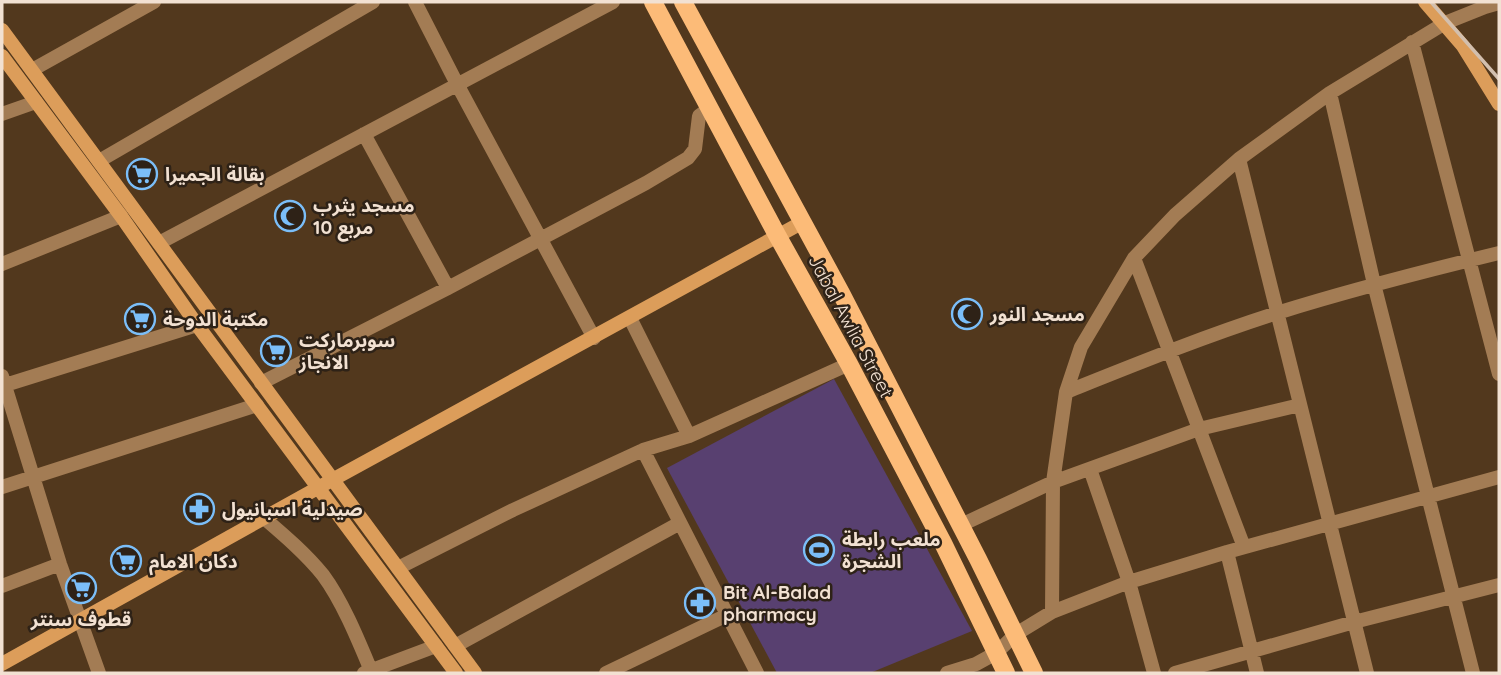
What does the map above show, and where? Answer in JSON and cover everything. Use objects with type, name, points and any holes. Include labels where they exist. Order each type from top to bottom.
[{"type":"main road","name":"Jabal Awlia Street","points":[[653,2],[849,364],[943,543],[1006,673]]},
{"type":"main road","name":"Jabal Awlia Street","points":[[683,2],[803,222],[1017,634],[1034,673]]},
{"type":"street","points":[[99,161],[373,2]]},
{"type":"street","points":[[415,2],[594,338]]},
{"type":"street","points":[[159,243],[612,2]]},
{"type":"street","points":[[1425,2],[1445,23],[1483,74],[1499,104]]},
{"type":"street","points":[[32,70],[147,3]]},
{"type":"street","points":[[1052,612],[1053,482],[1066,392],[1082,347],[1134,258],[1175,215],[1239,159],[1330,93],[1445,23],[1491,4]]},
{"type":"street","points":[[2,30],[475,673]]},
{"type":"street","points":[[1412,42],[1499,374]]},
{"type":"street","points":[[2,56],[121,216],[197,325],[456,673]]},
{"type":"street","points":[[1330,93],[1374,284],[1473,673]]},
{"type":"street","points":[[2,114],[36,102]]},
{"type":"street","points":[[261,383],[448,288],[688,158],[695,149],[699,117],[710,108]]},
{"type":"street","points":[[364,134],[448,288]]},
{"type":"street","points":[[1239,159],[1367,673]]},
{"type":"street","points":[[2,264],[121,216]]},
{"type":"street","points":[[2,664],[318,487],[803,222]]},
{"type":"street","points":[[1066,392],[1170,350],[1276,313],[1374,284],[1499,253]]},
{"type":"street","points":[[1134,258],[1244,547]]},
{"type":"street","points":[[630,318],[689,436]]},
{"type":"street","points":[[99,673],[3,382],[197,325]]},
{"type":"street","points":[[398,568],[513,510],[643,450],[689,436],[849,364]]},
{"type":"street","points":[[2,487],[257,405]]},
{"type":"street","points":[[961,525],[1053,482],[1199,429],[1300,405]]},
{"type":"street","points":[[643,450],[757,673]]},
{"type":"street","points":[[1090,469],[1129,582],[1154,673]]},
{"type":"street","points":[[947,673],[976,664],[996,653],[1017,634],[1052,612],[1129,582],[1244,547],[1499,477]]},
{"type":"street","points":[[264,518],[300,549],[324,577],[349,623],[369,672],[436,646]]},
{"type":"street","points":[[455,646],[680,523]]},
{"type":"street","points":[[1227,552],[1257,673]]},
{"type":"street","points":[[2,586],[61,564]]},
{"type":"street","points":[[1175,673],[1354,622],[1499,585]]},
{"type":"street","points":[[606,673],[727,615]]},
{"type":"shaded area","name":"ملعب رابطة الشجرة","points":[[834,379],[972,631],[870,673],[777,673],[667,468]]},
{"type":"railway","points":[[1431,2],[1499,79]]},
{"type":"place","name":"بقالة الجميرا","points":[[142,174]]},
{"type":"place","name":"مسجد يثرب مربع 10","points":[[290,216]]},
{"type":"place","name":"مسجد النور","points":[[967,314]]},
{"type":"place","name":"مكتبة الدوحة","points":[[140,319]]},
{"type":"place","name":"سوبرماركت الانجاز","points":[[276,351]]},
{"type":"place","name":"صيدلية اسبانيول","points":[[199,509]]},
{"type":"place","name":"ملعب رابطة الشجرة","points":[[819,550]]},
{"type":"place","name":"دكان الامام","points":[[126,561]]},
{"type":"place","name":"قطوف سنتر","points":[[81,588]]},
{"type":"place","name":"Bit Al-Balad pharmacy","points":[[700,603]]}]
